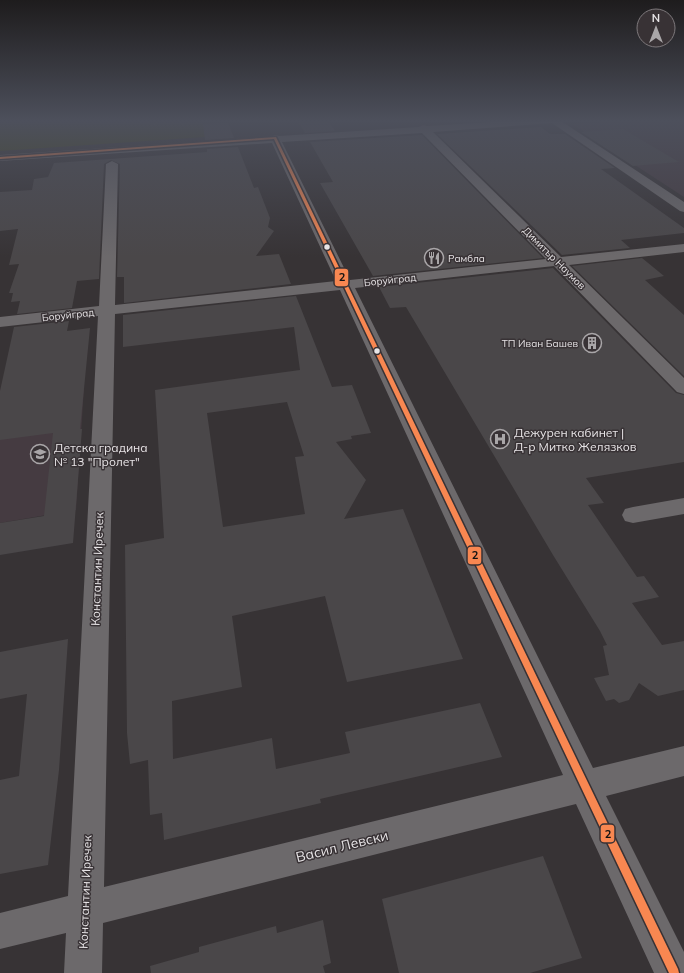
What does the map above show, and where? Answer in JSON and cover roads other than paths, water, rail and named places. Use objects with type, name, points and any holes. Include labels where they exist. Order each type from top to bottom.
[{"type":"street","name":"Константин Иречек","points":[[83,973],[112,166]]},
{"type":"street","points":[[289,166],[674,973]]},
{"type":"street","name":"Димитър Наумов","points":[[461,166],[684,388]]},
{"type":"street","points":[[622,166],[684,208]]},
{"type":"street","name":"Боруйград","points":[[0,322],[684,248]]},
{"type":"street","points":[[633,515],[684,506]]},
{"type":"street","name":"Васил Левски","points":[[0,931],[684,761]]},
{"type":"place","name":"Рамбла","points":[[434,258]]},
{"type":"place","name":"ТП Иван Башев","points":[[592,343]]},
{"type":"place","name":"Дежурен кабинет | Д-р Митко Желязков","points":[[500,439]]},
{"type":"place","name":"Детска градина № 13 \"Пролет\"","points":[[40,454]]}]
